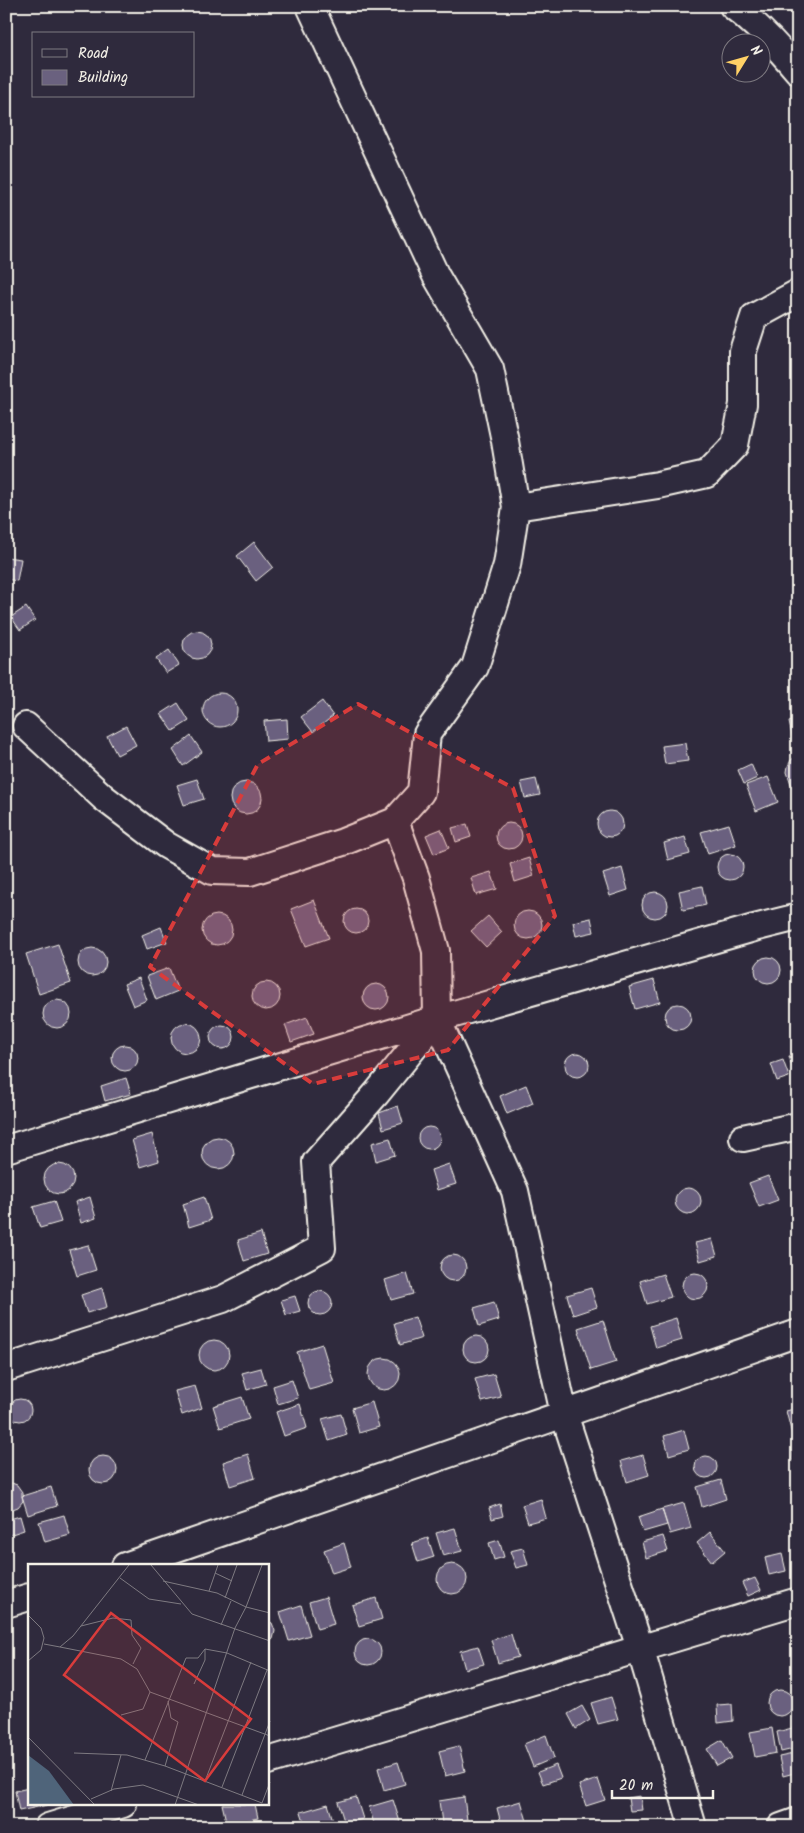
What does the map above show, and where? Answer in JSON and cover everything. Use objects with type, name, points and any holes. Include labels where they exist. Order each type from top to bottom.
[{"type":"street","points":[[26,726],[104,798],[166,845],[212,871],[250,872],[343,842],[395,821],[421,792],[427,734],[475,667],[506,564],[516,508],[505,441],[490,369],[436,276],[310,6]]},
{"type":"street","points":[[733,6],[746,16],[798,71]]},
{"type":"street","points":[[516,508],[658,485],[707,474],[735,445],[743,404],[743,351],[754,317],[798,293]]},
{"type":"street","points":[[395,821],[416,878],[436,951],[437,1020],[515,1190],[564,1414],[640,1648],[693,1827]]},
{"type":"street","points":[[6,1148],[437,1020],[798,917]]},
{"type":"street","points":[[6,1368],[223,1299],[322,1248],[316,1162],[376,1094],[437,1020]]},
{"type":"street","points":[[743,1138],[798,1126]]},
{"type":"street","points":[[131,1564],[798,1333]]},
{"type":"street","points":[[6,1604],[28,1597]]},
{"type":"street","points":[[269,1761],[798,1601]]},
{"type":"street","points":[[48,1827],[116,1806]]},
{"type":"street","points":[[782,1827],[798,1822]]},
{"type":"highlighted area","points":[[358,704],[513,788],[555,916],[448,1050],[313,1084],[150,967],[258,764]]},
{"type":"building","points":[[254,542],[273,567],[256,581],[237,556]]},
{"type":"building","points":[[6,557],[21,559],[17,581],[6,579]]},
{"type":"building","points":[[26,607],[35,620],[20,630],[11,617]]},
{"type":"building","points":[[197,631],[207,635],[211,645],[207,655],[197,659],[187,655],[183,645],[187,635]]},
{"type":"building","points":[[169,650],[179,665],[166,673],[156,659]]},
{"type":"building","points":[[220,693],[227,694],[232,698],[236,703],[236,717],[232,722],[227,726],[220,727],[213,726],[208,722],[204,717],[203,710],[204,703],[208,698],[213,694]]},
{"type":"building","points":[[322,701],[333,716],[313,732],[301,717]]},
{"type":"building","points":[[178,703],[189,721],[173,731],[161,714]]},
{"type":"building","points":[[287,719],[288,739],[266,741],[264,721]]},
{"type":"building","points":[[798,719],[798,739],[793,740],[789,722]]},
{"type":"building","points":[[126,726],[136,745],[117,755],[107,736]]},
{"type":"building","points":[[191,736],[202,752],[183,766],[173,750]]},
{"type":"building","points":[[685,743],[688,761],[665,764],[662,746]]},
{"type":"building","points":[[798,755],[798,789],[791,784],[787,772],[791,760]]},
{"type":"building","points":[[751,764],[757,778],[744,784],[738,770]]},
{"type":"building","points":[[768,777],[778,802],[756,811],[746,785]]},
{"type":"building","points":[[197,779],[204,799],[184,805],[177,785]]},
{"type":"building","points":[[536,779],[540,795],[525,798],[521,782]]},
{"type":"building","points":[[246,782],[252,783],[257,787],[261,792],[261,804],[257,809],[252,813],[246,814],[240,813],[235,809],[231,804],[230,798],[231,792],[235,787],[240,783]]},
{"type":"building","points":[[610,811],[619,815],[623,824],[619,833],[610,837],[601,833],[597,824],[601,815]]},
{"type":"building","points":[[509,823],[518,827],[522,836],[518,845],[509,849],[500,845],[496,836],[500,827]]},
{"type":"building","points":[[467,824],[471,837],[456,842],[452,828]]},
{"type":"building","points":[[729,824],[736,845],[708,854],[701,832]]},
{"type":"building","points":[[441,829],[449,848],[434,854],[426,835]]},
{"type":"building","points":[[685,837],[690,854],[668,860],[664,843]]},
{"type":"building","points":[[730,854],[739,858],[743,867],[739,876],[730,880],[721,876],[717,867],[721,858]]},
{"type":"building","points":[[529,858],[534,876],[515,882],[510,864]]},
{"type":"building","points":[[622,868],[628,890],[610,896],[603,874]]},
{"type":"building","points":[[491,872],[497,889],[476,895],[471,878]]},
{"type":"building","points":[[702,886],[706,905],[683,910],[679,891]]},
{"type":"building","points":[[655,892],[664,896],[668,905],[664,914],[655,918],[646,914],[642,905],[646,896]]},
{"type":"building","points":[[314,900],[329,938],[306,946],[291,909]]},
{"type":"building","points":[[356,909],[365,912],[368,921],[365,930],[356,933],[347,930],[344,921],[347,912]]},
{"type":"building","points":[[528,911],[538,915],[542,925],[538,935],[528,939],[518,935],[514,925],[518,915]]},
{"type":"building","points":[[217,915],[228,919],[232,930],[228,941],[217,945],[206,941],[202,930],[206,919]]},
{"type":"building","points":[[488,916],[502,932],[486,947],[471,931]]},
{"type":"building","points":[[591,918],[594,932],[576,936],[573,922]]},
{"type":"building","points":[[161,927],[167,942],[147,949],[142,935]]},
{"type":"building","points":[[58,944],[71,983],[39,994],[26,954]]},
{"type":"building","points":[[92,948],[102,952],[106,962],[102,972],[92,976],[82,972],[78,962],[82,952]]},
{"type":"building","points":[[768,957],[777,961],[781,970],[777,979],[768,983],[759,979],[755,970],[759,961]]},
{"type":"building","points":[[169,968],[178,991],[156,1000],[147,976]]},
{"type":"building","points":[[139,978],[147,1000],[133,1006],[124,984]]},
{"type":"building","points":[[654,980],[660,1002],[635,1009],[629,987]]},
{"type":"building","points":[[266,982],[276,986],[280,996],[276,1006],[266,1010],[256,1006],[252,996],[256,986]]},
{"type":"building","points":[[376,984],[385,988],[389,997],[385,1006],[376,1010],[367,1006],[363,997],[367,988]]},
{"type":"building","points":[[57,1000],[67,1004],[71,1014],[67,1024],[57,1028],[47,1024],[43,1014],[47,1004]]},
{"type":"building","points":[[678,1004],[687,1008],[691,1017],[687,1026],[678,1030],[669,1026],[665,1017],[669,1008]]},
{"type":"building","points":[[307,1017],[314,1034],[291,1042],[285,1025]]},
{"type":"building","points":[[186,1023],[197,1027],[201,1038],[197,1049],[186,1053],[175,1049],[171,1038],[175,1027]]},
{"type":"building","points":[[222,1025],[231,1028],[234,1037],[231,1046],[222,1049],[213,1046],[210,1037],[213,1028]]},
{"type":"building","points":[[125,1045],[134,1049],[138,1058],[134,1067],[125,1071],[116,1067],[112,1058],[116,1049]]},
{"type":"building","points":[[577,1053],[585,1057],[589,1065],[585,1073],[577,1077],[569,1073],[565,1065],[569,1057]]},
{"type":"building","points":[[798,1054],[798,1072],[794,1073],[789,1056]]},
{"type":"building","points":[[783,1060],[789,1077],[777,1081],[771,1064]]},
{"type":"building","points":[[126,1078],[131,1094],[105,1101],[101,1086]]},
{"type":"building","points":[[526,1085],[533,1103],[507,1114],[500,1096]]},
{"type":"building","points":[[398,1106],[403,1123],[383,1129],[379,1113]]},
{"type":"building","points":[[429,1127],[439,1134],[440,1138],[433,1148],[429,1149],[419,1142],[418,1138],[425,1128]]},
{"type":"building","points":[[152,1134],[159,1161],[140,1167],[132,1140]]},
{"type":"building","points":[[218,1137],[230,1141],[234,1153],[230,1165],[218,1169],[206,1165],[202,1153],[206,1141]]},
{"type":"building","points":[[390,1138],[395,1155],[376,1161],[372,1143]]},
{"type":"building","points":[[59,1164],[70,1168],[74,1179],[70,1190],[59,1194],[48,1190],[44,1179],[48,1168]]},
{"type":"building","points":[[449,1164],[456,1184],[437,1190],[431,1170]]},
{"type":"building","points":[[768,1176],[778,1200],[759,1207],[749,1183]]},
{"type":"building","points":[[688,1188],[697,1192],[701,1201],[697,1210],[688,1214],[679,1210],[675,1201],[679,1192]]},
{"type":"building","points":[[90,1197],[96,1218],[81,1223],[75,1202]]},
{"type":"building","points":[[204,1197],[211,1220],[189,1227],[183,1204]]},
{"type":"building","points":[[54,1201],[61,1222],[40,1228],[33,1207]]},
{"type":"building","points":[[261,1233],[267,1254],[244,1261],[238,1240]]},
{"type":"building","points":[[712,1239],[717,1256],[700,1261],[695,1243]]},
{"type":"building","points":[[88,1245],[96,1270],[77,1276],[69,1250]]},
{"type":"building","points":[[453,1255],[462,1259],[466,1268],[462,1277],[453,1281],[444,1277],[440,1268],[444,1259]]},
{"type":"building","points":[[407,1273],[413,1294],[391,1300],[385,1280]]},
{"type":"building","points":[[695,1273],[704,1277],[708,1286],[704,1295],[695,1299],[686,1295],[682,1286],[686,1277]]},
{"type":"building","points":[[663,1274],[671,1297],[647,1304],[640,1281]]},
{"type":"building","points":[[102,1288],[107,1307],[87,1313],[81,1295]]},
{"type":"building","points":[[591,1288],[597,1307],[573,1315],[567,1295]]},
{"type":"building","points":[[315,1291],[325,1291],[332,1298],[332,1308],[325,1315],[315,1315],[308,1308],[308,1298]]},
{"type":"building","points":[[295,1296],[300,1311],[286,1315],[281,1300]]},
{"type":"building","points":[[494,1302],[499,1320],[479,1326],[474,1308]]},
{"type":"building","points":[[415,1317],[422,1338],[400,1345],[394,1323]]},
{"type":"building","points":[[676,1318],[682,1340],[656,1348],[650,1326]]},
{"type":"building","points":[[603,1320],[616,1362],[591,1370],[578,1328]]},
{"type":"building","points":[[476,1336],[485,1340],[489,1349],[485,1358],[476,1362],[467,1358],[463,1349],[467,1340]]},
{"type":"building","points":[[214,1340],[225,1344],[229,1355],[225,1366],[214,1370],[203,1366],[199,1355],[203,1344]]},
{"type":"building","points":[[322,1344],[334,1383],[309,1390],[297,1352]]},
{"type":"building","points":[[384,1358],[390,1359],[395,1363],[399,1368],[399,1380],[395,1385],[390,1389],[384,1390],[378,1389],[373,1385],[369,1380],[368,1374],[369,1368],[373,1363],[378,1359]]},
{"type":"building","points":[[261,1368],[266,1384],[247,1390],[242,1373]]},
{"type":"building","points":[[494,1374],[501,1397],[482,1402],[475,1379]]},
{"type":"building","points":[[292,1380],[298,1398],[278,1404],[273,1386]]},
{"type":"building","points":[[195,1386],[202,1408],[182,1415],[175,1391]]},
{"type":"building","points":[[242,1397],[249,1419],[220,1428],[213,1406]]},
{"type":"building","points":[[20,1399],[28,1402],[31,1410],[28,1418],[20,1421],[12,1418],[9,1410],[12,1402]]},
{"type":"building","points":[[372,1402],[379,1427],[359,1433],[352,1408]]},
{"type":"building","points":[[300,1404],[307,1428],[284,1436],[276,1412]]},
{"type":"building","points":[[798,1408],[798,1432],[792,1434],[786,1411]]},
{"type":"building","points":[[341,1414],[347,1435],[329,1441],[322,1419]]},
{"type":"building","points":[[684,1430],[689,1449],[669,1455],[664,1436]]},
{"type":"building","points":[[797,1445],[798,1468],[792,1459],[793,1451]]},
{"type":"building","points":[[248,1454],[255,1478],[230,1486],[223,1462]]},
{"type":"building","points":[[643,1455],[649,1475],[627,1482],[621,1461]]},
{"type":"building","points":[[103,1456],[113,1460],[117,1470],[113,1480],[103,1484],[93,1480],[89,1470],[93,1460]]},
{"type":"building","points":[[706,1456],[714,1459],[717,1467],[714,1475],[706,1478],[698,1475],[695,1467],[698,1459]]},
{"type":"building","points":[[721,1480],[726,1499],[702,1507],[697,1487]]},
{"type":"building","points":[[9,1482],[17,1485],[22,1492],[23,1501],[18,1507],[10,1510],[6,1509],[6,1483]]},
{"type":"building","points":[[51,1487],[57,1506],[28,1515],[22,1496]]},
{"type":"building","points":[[541,1499],[546,1518],[528,1523],[522,1505]]},
{"type":"building","points":[[684,1503],[691,1528],[670,1534],[662,1509]]},
{"type":"building","points":[[500,1504],[503,1516],[492,1519],[489,1508]]},
{"type":"building","points":[[662,1509],[667,1525],[643,1532],[638,1517]]},
{"type":"building","points":[[64,1515],[70,1535],[45,1542],[39,1522]]},
{"type":"building","points":[[20,1516],[24,1530],[6,1536],[6,1520]]},
{"type":"building","points":[[455,1528],[462,1551],[443,1556],[436,1533]]},
{"type":"building","points":[[710,1532],[725,1551],[712,1562],[697,1543]]},
{"type":"building","points":[[663,1536],[668,1551],[646,1558],[642,1542]]},
{"type":"building","points":[[428,1538],[434,1557],[418,1562],[412,1543]]},
{"type":"building","points":[[499,1540],[504,1557],[494,1560],[489,1543]]},
{"type":"building","points":[[344,1543],[351,1567],[332,1573],[324,1550]]},
{"type":"building","points":[[523,1548],[528,1565],[516,1568],[510,1551]]},
{"type":"building","points":[[782,1554],[786,1571],[769,1575],[765,1558]]},
{"type":"building","points":[[452,1564],[463,1568],[467,1579],[463,1590],[452,1594],[441,1590],[437,1579],[441,1568]]},
{"type":"building","points":[[755,1578],[761,1590],[748,1596],[742,1583]]},
{"type":"building","points":[[326,1597],[334,1624],[317,1629],[309,1602]]},
{"type":"building","points":[[376,1598],[382,1619],[359,1626],[352,1605]]},
{"type":"building","points":[[301,1605],[310,1635],[289,1641],[280,1612]]},
{"type":"building","points":[[269,1622],[272,1623],[275,1631],[273,1639],[269,1642]]},
{"type":"building","points":[[511,1634],[518,1657],[498,1663],[491,1640]]},
{"type":"building","points":[[368,1639],[377,1643],[381,1652],[377,1661],[368,1665],[359,1661],[355,1652],[359,1643]]},
{"type":"building","points":[[478,1646],[484,1664],[465,1669],[460,1651]]},
{"type":"building","points":[[798,1666],[798,1684],[793,1668]]},
{"type":"building","points":[[780,1690],[789,1694],[793,1703],[789,1712],[780,1716],[771,1712],[767,1703],[771,1694]]},
{"type":"building","points":[[611,1697],[618,1719],[598,1724],[591,1703]]},
{"type":"building","points":[[732,1704],[733,1721],[718,1723],[717,1705]]},
{"type":"building","points":[[582,1706],[590,1720],[576,1729],[568,1714]]},
{"type":"building","points":[[796,1727],[798,1748],[781,1752],[777,1732]]},
{"type":"building","points":[[772,1728],[776,1753],[755,1757],[750,1732]]},
{"type":"building","points":[[546,1735],[554,1758],[533,1767],[524,1744]]},
{"type":"building","points":[[722,1740],[732,1758],[717,1766],[707,1749]]},
{"type":"building","points":[[459,1746],[465,1771],[445,1776],[439,1751]]},
{"type":"building","points":[[798,1753],[798,1772],[783,1776],[779,1757]]},
{"type":"building","points":[[398,1762],[405,1784],[384,1790],[378,1768]]},
{"type":"building","points":[[556,1765],[561,1778],[543,1784],[538,1772]]},
{"type":"building","points":[[598,1779],[605,1800],[586,1806],[579,1785]]},
{"type":"building","points":[[798,1781],[798,1799],[793,1783]]},
{"type":"building","points":[[28,1788],[28,1806],[43,1806],[19,1811],[15,1791]]},
{"type":"building","points":[[640,1796],[642,1810],[630,1811],[628,1798]]},
{"type":"building","points":[[356,1797],[363,1819],[345,1824],[338,1802]]},
{"type":"building","points":[[464,1797],[467,1820],[442,1823],[439,1801]]},
{"type":"building","points":[[393,1800],[400,1822],[384,1827],[375,1827],[369,1807]]},
{"type":"building","points":[[521,1801],[527,1821],[502,1827],[497,1808]]},
{"type":"building","points":[[328,1804],[335,1827],[306,1827],[301,1812]]},
{"type":"building","points":[[222,1806],[255,1806],[258,1818],[227,1825]]},
{"type":"building","points":[[612,1822],[614,1827],[601,1827]]}]
